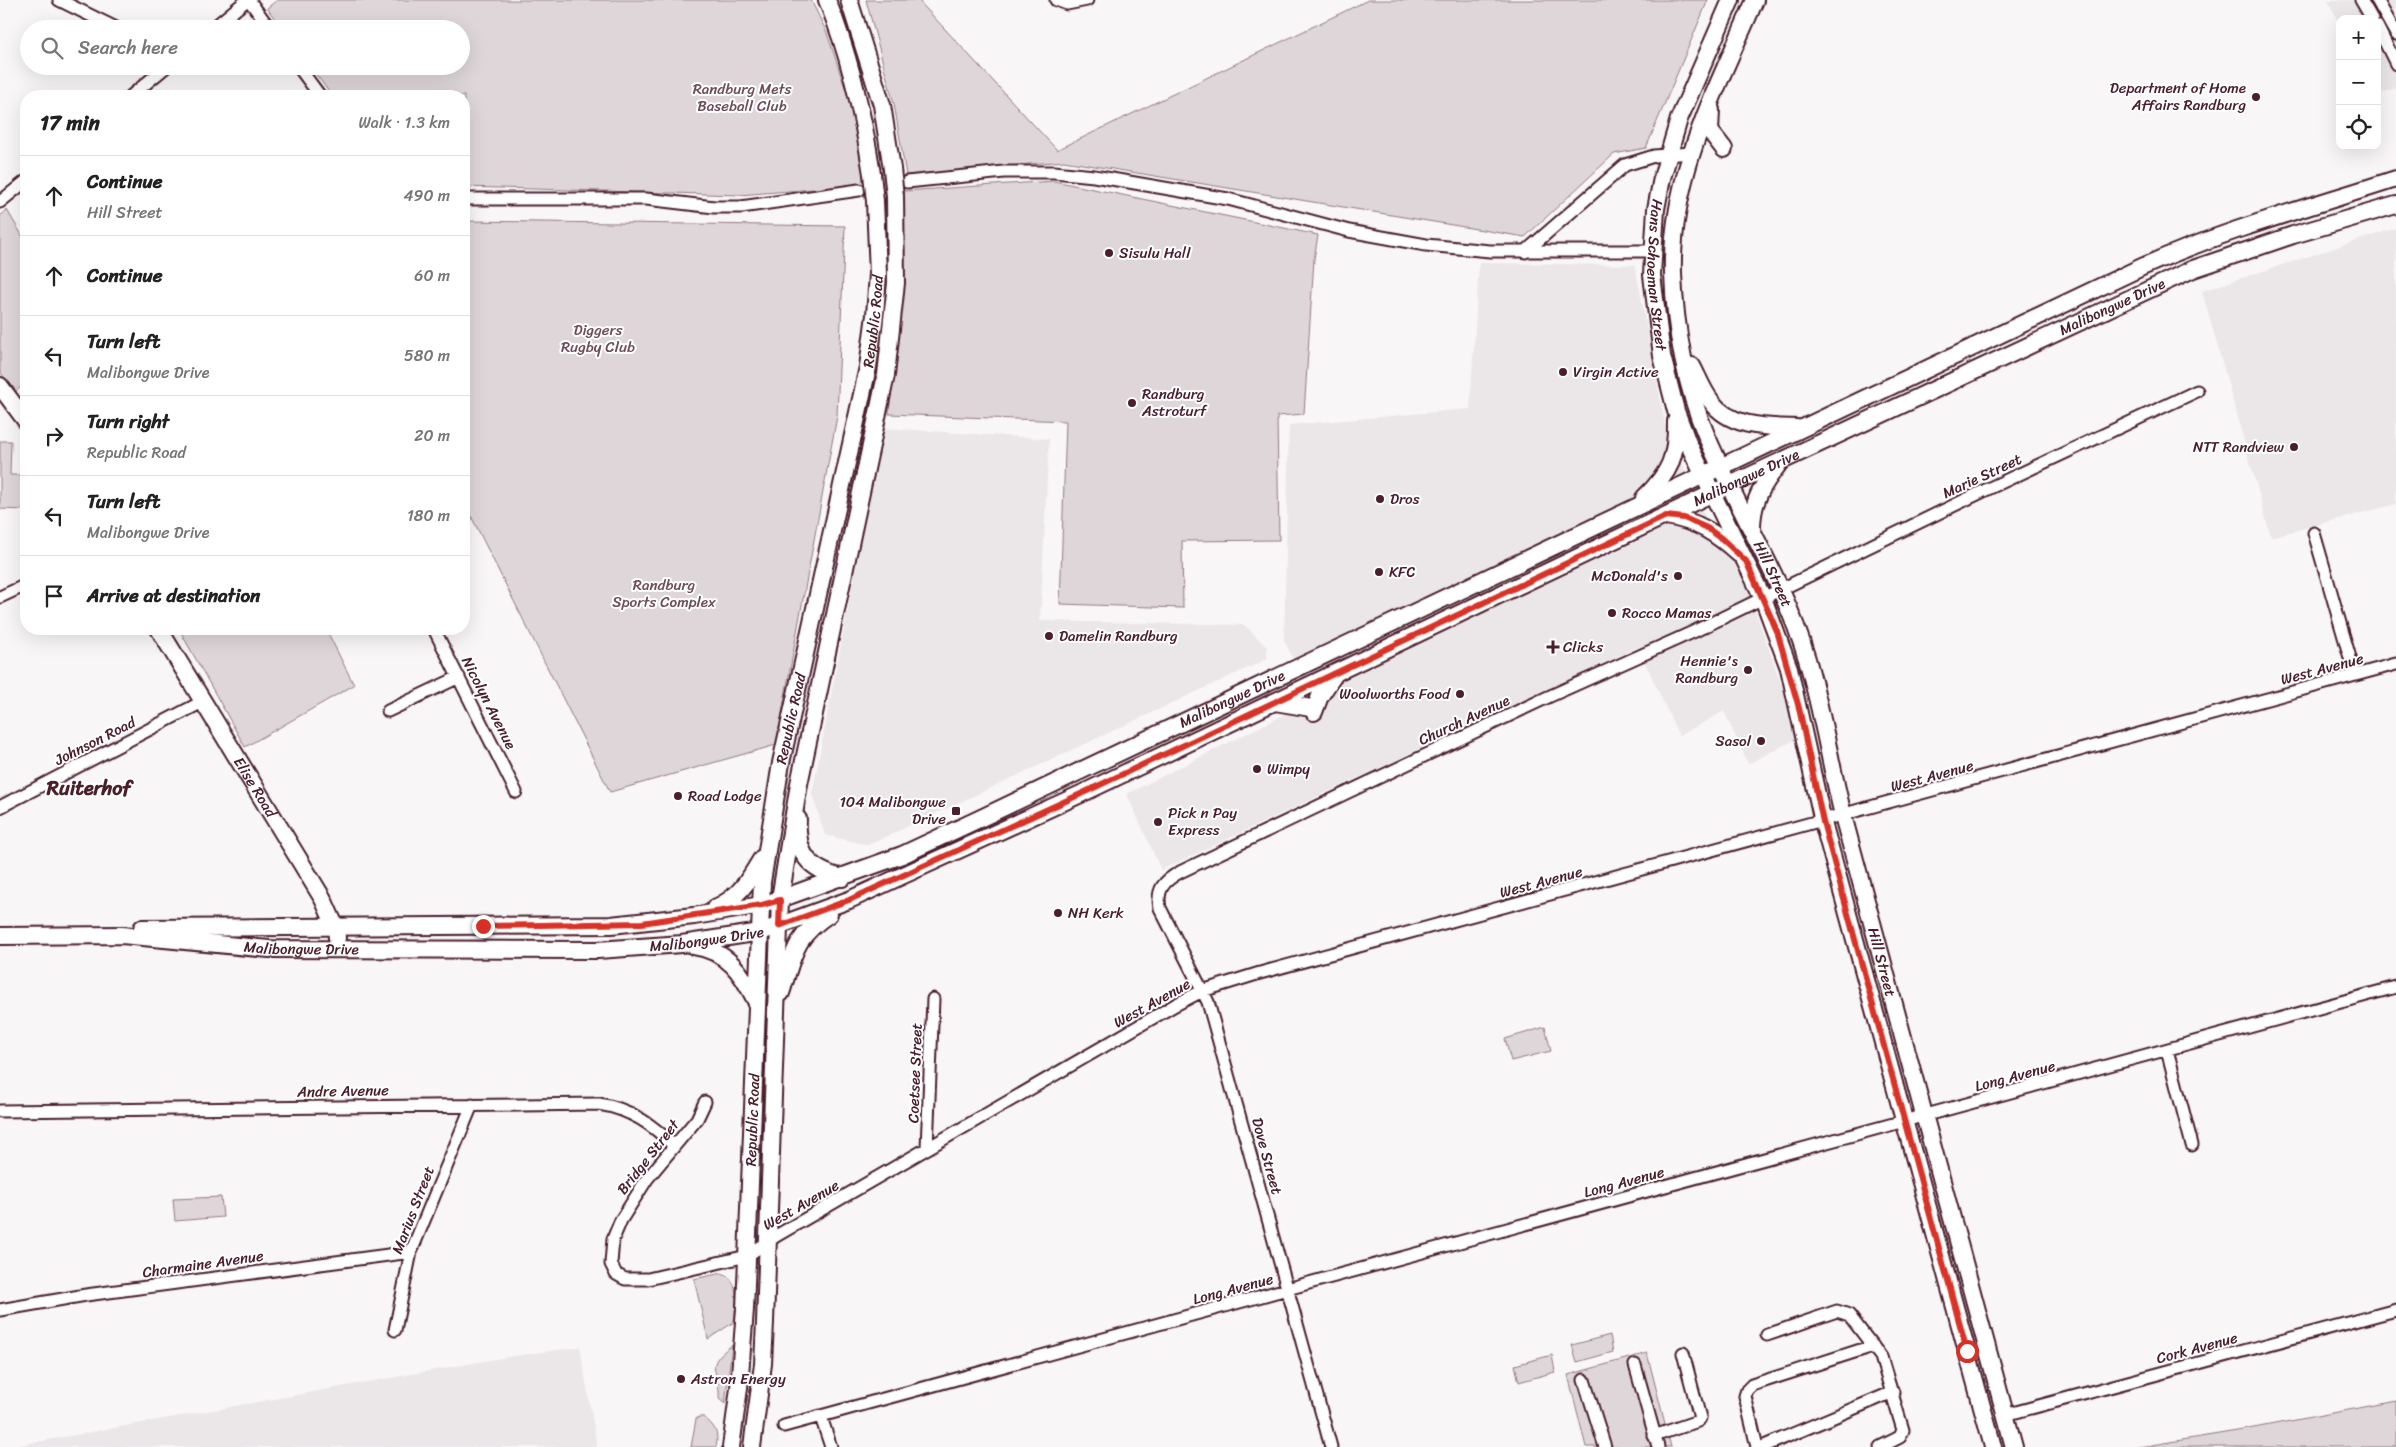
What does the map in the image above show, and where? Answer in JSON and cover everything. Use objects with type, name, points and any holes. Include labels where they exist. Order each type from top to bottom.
[{"type":"main road","name":"Republic Road","points":[[730,1447],[744,1334],[757,1005],[766,852],[788,731],[868,367],[875,316],[878,274],[875,200],[858,96],[848,57],[827,0]]},
{"type":"main road","name":"Republic Road","points":[[752,1447],[763,1364],[780,900],[799,784],[886,375],[896,283],[895,196],[882,105],[849,0]]},
{"type":"main road","name":"Hans Schoeman Street","points":[[1713,493],[1676,411],[1657,330],[1652,275],[1656,208],[1668,155],[1679,119],[1731,0]]},
{"type":"main road","name":"Hans Schoeman Street","points":[[1730,485],[1706,436],[1694,401],[1682,347],[1675,295],[1673,242],[1678,202],[1690,153],[1711,97],[1755,0]]},
{"type":"main road","points":[[1711,97],[1710,129],[1714,139],[1724,148]]},
{"type":"main road","name":"Malibongwe Drive","points":[[0,930],[172,927],[336,928],[611,925],[694,916],[762,905],[780,900],[902,855],[2168,255],[2263,219],[2396,179]]},
{"type":"main road","name":"Malibongwe Drive","points":[[0,936],[122,935],[269,950],[338,951],[445,948],[598,950],[682,944],[761,932],[849,900],[1275,702],[1713,493],[2193,269],[2284,238],[2396,205]]},
{"type":"main road","points":[[1682,347],[1711,402],[1728,416],[1748,425],[1800,428]]},
{"type":"main road","points":[[0,386],[20,413]]},
{"type":"main road","points":[[1634,508],[1656,487],[1669,468],[1675,454],[1676,411]]},
{"type":"main road","points":[[1752,531],[1752,510],[1757,496],[1779,463]]},
{"type":"main road","name":"Hill Street","points":[[1730,485],[1780,590],[1808,661],[1843,816],[2014,1447]]},
{"type":"main road","name":"Hill Street","points":[[1713,493],[1763,598],[1789,668],[1823,822],[1993,1447]]},
{"type":"main road","points":[[1666,516],[1684,518],[1707,528],[1746,561]]},
{"type":"main road","name":"Elise Road","points":[[163,635],[323,899],[336,928],[338,951]]},
{"type":"main road","points":[[1275,702],[1312,710],[1337,671]]},
{"type":"main road","points":[[799,784],[798,827],[802,850],[806,859],[819,870],[842,878]]},
{"type":"main road","points":[[694,916],[733,898],[746,885],[766,852]]},
{"type":"main road","points":[[776,1005],[801,936],[813,925],[849,900]]},
{"type":"main road","points":[[682,944],[704,947],[726,957],[742,976],[757,1005]]},
{"type":"street","points":[[59,0],[100,20]]},
{"type":"street","points":[[223,20],[248,0],[263,20]]},
{"type":"street","points":[[1056,0],[1067,4],[1086,0]]},
{"type":"street","points":[[2361,0],[2370,15]]},
{"type":"street","points":[[2377,0],[2396,34]]},
{"type":"street","points":[[2381,34],[2396,64]]},
{"type":"street","points":[[138,90],[156,75]]},
{"type":"street","points":[[305,75],[316,90]]},
{"type":"street","points":[[1525,252],[1620,168],[1639,160],[1690,153]]},
{"type":"street","points":[[907,182],[1004,172],[1054,172],[1094,176],[1228,199],[1349,231],[1456,249],[1525,252],[1653,251]]},
{"type":"street","points":[[0,202],[20,186]]},
{"type":"street","points":[[470,199],[646,199],[714,207],[741,207],[859,190]]},
{"type":"street","name":"Marie Street","points":[[1780,590],[2197,391]]},
{"type":"street","points":[[2314,533],[2355,676]]},
{"type":"street","points":[[0,597],[20,588]]},
{"type":"street","name":"Church Avenue","points":[[1164,882],[1180,872],[1328,801],[1780,590]]},
{"type":"street","name":"Nicolyn Avenue","points":[[437,635],[516,792]]},
{"type":"street","name":"West Avenue","points":[[747,1256],[767,1242],[928,1148],[1202,991],[1260,973],[1823,822],[2396,664]]},
{"type":"street","points":[[388,711],[459,678]]},
{"type":"street","name":"Johnson Road","points":[[0,807],[204,701]]},
{"type":"street","name":"Dove Street","points":[[1164,882],[1159,891],[1158,900],[1164,920],[1202,991],[1223,1053],[1331,1447]]},
{"type":"street","name":"Long Avenue","points":[[784,1426],[2396,987]]},
{"type":"street","name":"Coetsee Street","points":[[928,1148],[933,999]]},
{"type":"street","points":[[2167,1050],[2192,1145]]},
{"type":"street","name":"Bridge Street","points":[[705,1102],[696,1119],[647,1179],[621,1220],[613,1239],[611,1264],[616,1274],[625,1280],[636,1281],[747,1256]]},
{"type":"street","name":"Marius Street","points":[[395,1330],[403,1282],[411,1252],[472,1104]]},
{"type":"street","name":"Andre Avenue","points":[[0,1111],[599,1104],[615,1107],[641,1118],[674,1146]]},
{"type":"street","name":"Charmaine Avenue","points":[[0,1310],[86,1295],[411,1252]]},
{"type":"street","points":[[1767,1335],[1837,1311],[1843,1311],[1849,1315],[1885,1365],[1893,1392],[1902,1434],[1896,1440],[1880,1447]]},
{"type":"street","name":"Cork Avenue","points":[[2005,1416],[2395,1313]]},
{"type":"street","points":[[1757,1447],[1745,1396],[1752,1385],[1873,1346]]},
{"type":"street","points":[[1635,1366],[1656,1441],[1698,1421],[1700,1418],[1683,1353]]},
{"type":"street","points":[[1584,1380],[1605,1447]]},
{"type":"street","points":[[1762,1447],[1893,1392]]},
{"type":"street","points":[[821,1416],[831,1447]]},
{"type":"shaded area","points":[[2328,0],[2396,0],[2396,88],[2381,93],[2381,15],[2336,15],[2336,17]]},
{"type":"shaded area","points":[[2396,228],[2396,504],[2271,537],[2202,291]]},
{"type":"shaded area","points":[[1479,263],[1635,265],[1665,425],[1718,546],[1740,568],[1800,737],[1748,764],[1724,711],[1679,736],[1638,647],[1161,870],[1127,794],[1313,700],[1284,640],[1289,425],[1470,409]]},
{"type":"shaded area","name":"Damelin Randburg","points":[[883,428],[1049,439],[1040,621],[1244,625],[1267,647],[1267,659],[868,845],[825,835],[812,794]]},
{"type":"shaded area","points":[[580,1347],[597,1447],[9,1447],[507,1357]]},
{"type":"green space","name":"Randburg Mets Baseball Club","points":[[277,0],[811,0],[827,33],[851,106],[865,185],[739,195],[470,187],[470,90],[328,90],[317,75],[470,75],[470,20],[276,20],[267,8]]},
{"type":"green space","points":[[866,0],[918,0],[1057,150],[1368,0],[1708,0],[1646,148],[1614,154],[1525,237],[1064,161],[906,175],[894,104]]},
{"type":"green space","points":[[1054,181],[1318,235],[1314,259],[1304,414],[1277,416],[1279,540],[1182,541],[1183,608],[1060,604],[1066,421],[889,414],[903,239],[904,191]]},
{"type":"green space","points":[[7,210],[20,232],[20,388],[14,393],[0,371],[0,216]]},
{"type":"green space","name":"Randburg Sports Complex","points":[[470,221],[845,226],[837,416],[776,745],[610,792],[470,514]]},
{"type":"green space","points":[[0,441],[11,441],[10,475],[20,475],[20,510],[0,509]]},
{"type":"green space","points":[[182,635],[329,635],[354,685],[245,747]]},
{"type":"green space","points":[[1545,1027],[1551,1051],[1511,1061],[1505,1039]]},
{"type":"green space","points":[[221,1197],[223,1217],[175,1221],[173,1199]]},
{"type":"green space","points":[[722,1273],[728,1277],[735,1288],[734,1322],[708,1339],[694,1279]]},
{"type":"green space","points":[[1610,1335],[1613,1352],[1577,1362],[1572,1345]]},
{"type":"green space","points":[[732,1345],[725,1404],[719,1399],[715,1364],[717,1359]]},
{"type":"green space","points":[[1647,1353],[1671,1447],[1586,1447],[1568,1375]]},
{"type":"green space","points":[[1552,1355],[1555,1372],[1519,1382],[1515,1365]]},
{"type":"green space","points":[[2396,1401],[2396,1447],[2139,1447],[2243,1430]]},
{"type":"green space","points":[[704,1417],[715,1430],[717,1437],[716,1447],[691,1447],[696,1419]]},
{"type":"tunnel","points":[[859,190],[900,183]]},
{"type":"place","name":"Department of Home Affairs Randburg","points":[[2256,97]]},
{"type":"place","name":"Sisulu Hall","points":[[1109,253]]},
{"type":"place","name":"Virgin Active","points":[[1563,372]]},
{"type":"place","name":"Randburg Astroturf","points":[[1132,403]]},
{"type":"place","name":"NTT Randview","points":[[2294,447]]},
{"type":"place","name":"Dros","points":[[1380,499]]},
{"type":"place","name":"KFC","points":[[1379,572]]},
{"type":"place","name":"McDonald's","points":[[1678,576]]},
{"type":"place","name":"Rocco Mamas","points":[[1612,613]]},
{"type":"place","name":"Damelin Randburg","points":[[1049,636]]},
{"type":"place","name":"Clicks","points":[[1553,647]]},
{"type":"place","name":"Hennie's Randburg","points":[[1748,670]]},
{"type":"place","name":"Woolworths Food","points":[[1460,694]]},
{"type":"place","name":"Sasol","points":[[1761,741]]},
{"type":"place","name":"Wimpy","points":[[1257,769]]},
{"type":"place","name":"Road Lodge","points":[[678,796]]},
{"type":"place","name":"104 Malibongwe Drive","points":[[956,811]]},
{"type":"place","name":"Pick n Pay Express","points":[[1158,822]]},
{"type":"place","name":"NH Kerk","points":[[1058,913]]},
{"type":"place","name":"Astron Energy","points":[[681,1379]]},
{"type":"district","name":"Ruiterhof","points":[[89,788]]},
{"type":"route","points":[[483,926],[642,923],[762,905],[780,900],[779,926],[849,900],[1083,793],[1666,516],[1684,518],[1707,528],[1746,561],[1777,631],[1799,708],[1823,822],[1967,1351]]},
{"type":"park label","name":"Diggers Rugby Club","points":[[598,338]]}]
